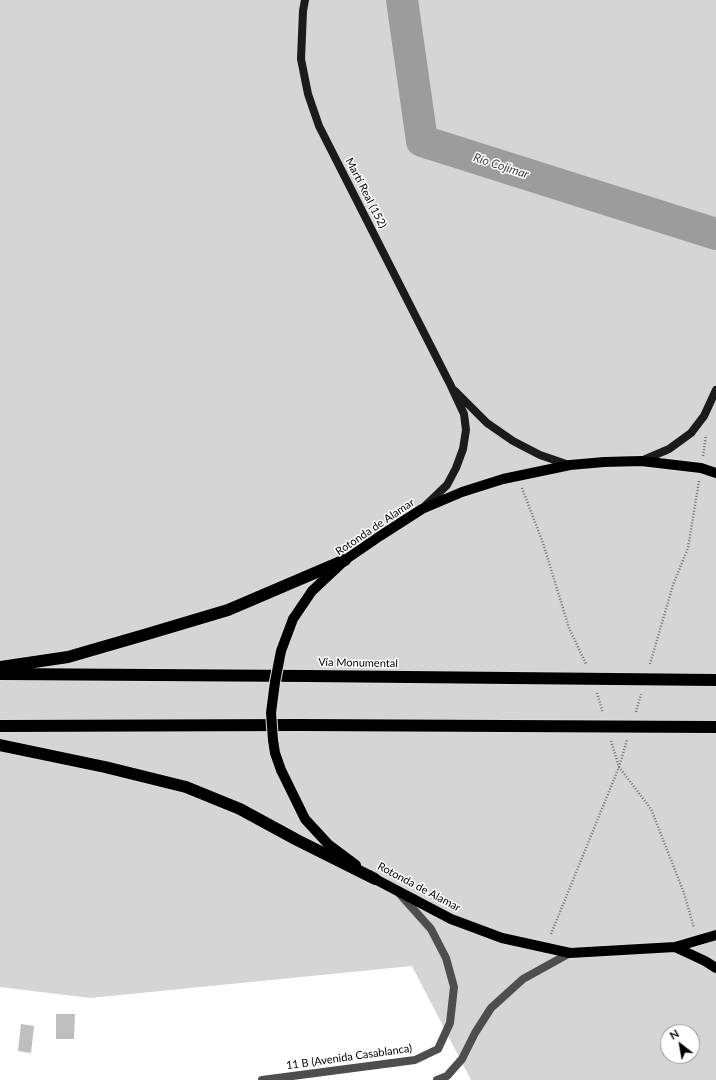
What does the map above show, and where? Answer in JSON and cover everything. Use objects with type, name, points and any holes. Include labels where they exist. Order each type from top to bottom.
[{"type":"highway","points":[[0,667],[68,656],[228,610],[346,560]]},
{"type":"highway","name":"Vía Monumental","points":[[0,674],[716,680]]},
{"type":"highway","points":[[0,726],[314,725],[716,727]]},
{"type":"highway","points":[[0,745],[105,767],[186,788],[240,809],[297,840],[375,879]]},
{"type":"main road","name":"Martí Real (152)","points":[[305,0],[303,11],[301,59],[308,94],[319,126],[464,414],[466,430],[463,449],[456,468],[446,485],[422,509]]},
{"type":"main road","name":"Martí Real (152)","points":[[451,386],[487,423],[513,441],[540,455],[570,466]]},
{"type":"main road","points":[[641,461],[669,449],[691,432],[704,416],[716,390]]},
{"type":"main road","name":"Rotonda de Alamar","points":[[716,474],[701,468],[641,461],[570,466],[503,479],[462,492],[422,509],[346,560],[312,591],[293,619],[281,651],[271,713],[274,747],[281,770],[305,819],[328,844],[375,879],[451,919],[502,938],[570,953],[675,947],[716,935]]},
{"type":"main road","points":[[675,947],[705,961],[716,968]]},
{"type":"street","name":"11 B (Avenida Casablanca)","points":[[262,1080],[415,1060],[438,1049],[450,1023],[454,987],[446,958],[431,929],[395,890]]},
{"type":"street","points":[[438,1080],[448,1078],[462,1059],[475,1033],[491,1008],[523,979],[570,953]]},
{"type":"path","points":[[518,477],[543,543],[569,628],[593,679],[619,767],[651,809],[684,893],[698,940]]},
{"type":"shaded area","points":[[0,0],[716,0],[716,1080],[471,1080],[412,966],[90,998],[0,987]]},
{"type":"building","points":[[56,1014],[75,1014],[74,1039],[56,1039]]},
{"type":"building","points":[[21,1024],[34,1026],[31,1053],[18,1051]]},
{"type":"waterway","name":"Río Cojímar","points":[[402,0],[422,141],[716,234]]}]
